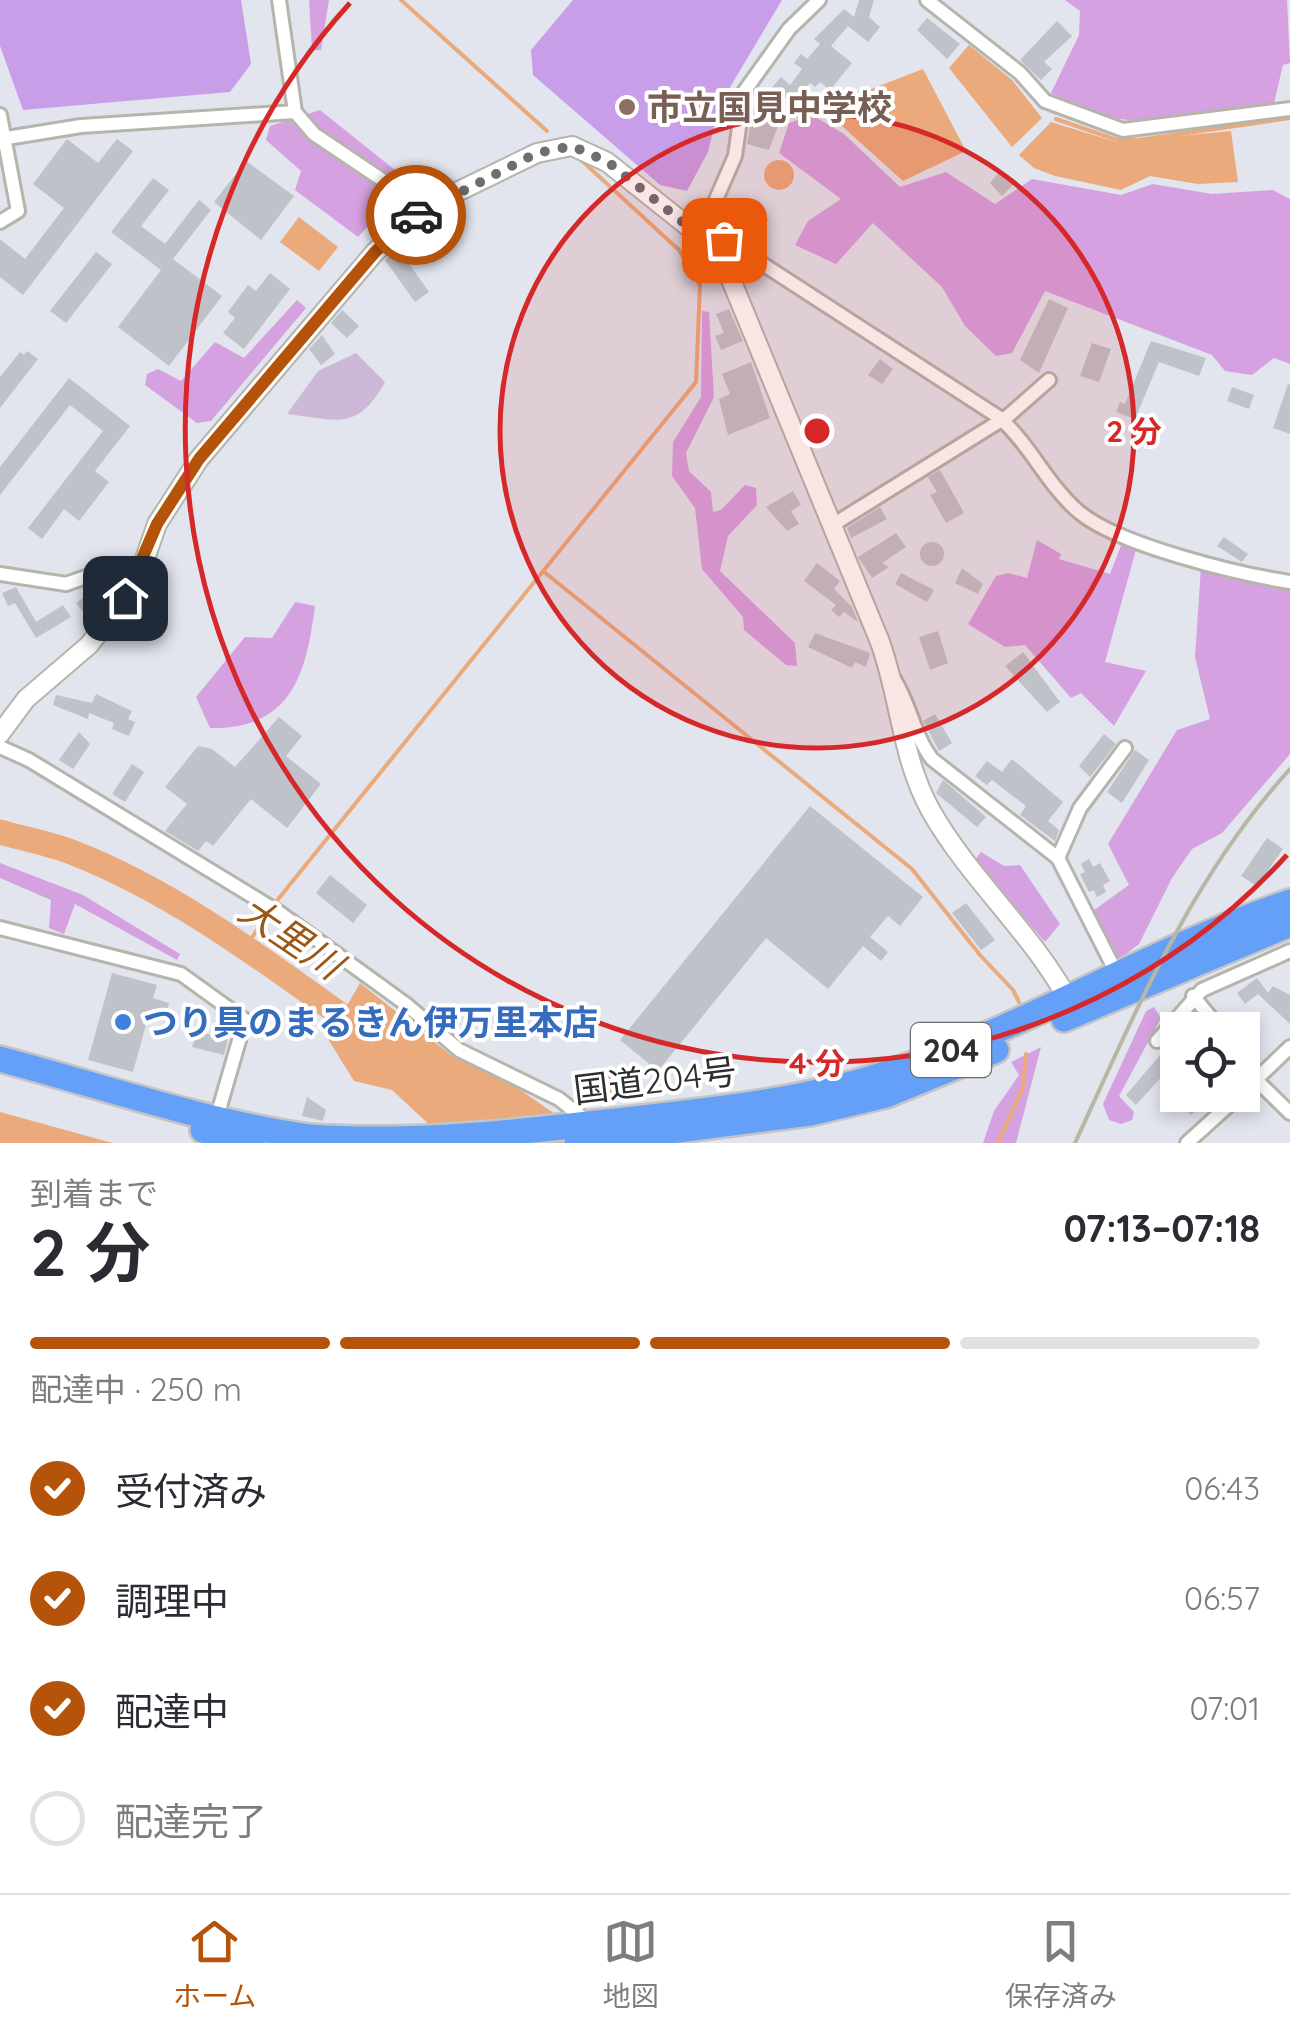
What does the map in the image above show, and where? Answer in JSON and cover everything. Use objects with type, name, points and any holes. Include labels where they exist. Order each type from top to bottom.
[{"type":"highway","name":"国道204号","points":[[0,1076],[215,1124],[335,1140],[441,1142],[605,1137],[810,1113],[886,1095],[1072,1006],[1118,976],[1290,902]]},
{"type":"highway","name":"国道204号","points":[[605,1137],[850,1086],[1290,924]]},
{"type":"highway","name":"国道204号","points":[[0,1059],[215,1124],[252,1143]]},
{"type":"street","points":[[279,0],[295,112],[314,134],[424,208]]},
{"type":"street","points":[[700,236],[735,156],[744,92],[789,28],[819,0]]},
{"type":"street","points":[[927,0],[1020,74],[1045,102],[1123,130],[1290,109]]},
{"type":"street","points":[[7,138],[82,126],[295,112]]},
{"type":"street","points":[[0,115],[18,212],[0,222]]},
{"type":"street","points":[[0,734],[26,699],[90,645],[138,576],[157,524],[199,459],[375,252],[424,208],[537,153],[572,146],[608,162],[700,236],[725,265],[893,677],[908,701],[922,746],[932,759],[1058,858],[1118,976]]},
{"type":"street","points":[[700,236],[724,240],[1000,418],[1024,439],[1073,506],[1112,533],[1290,582]]},
{"type":"street","points":[[831,526],[1000,418],[1049,380]]},
{"type":"street","points":[[0,574],[66,584],[114,567],[138,576]]},
{"type":"street","points":[[893,677],[909,751],[932,812],[1072,1006]]},
{"type":"street","points":[[0,747],[29,760],[251,893],[407,1005],[459,1050],[559,1099],[605,1137]]},
{"type":"street","points":[[1058,858],[1080,808],[1125,748]]},
{"type":"street","points":[[0,928],[181,974],[245,1020],[215,1124]]},
{"type":"street","points":[[1157,1040],[1192,996],[1290,951]]},
{"type":"street","points":[[1192,996],[1206,1012]]},
{"type":"street","points":[[1260,1077],[1290,1047]]},
{"type":"street","points":[[1260,1087],[1290,1114]]},
{"type":"street","points":[[1187,1143],[1221,1112]]},
{"type":"shaded area","points":[[0,0],[241,0],[251,64],[230,92],[23,110],[0,46]]},
{"type":"shaded area","points":[[309,0],[329,0],[321,50],[312,50]]},
{"type":"shaded area","name":"市立国見中学校","points":[[573,0],[782,0],[720,104],[708,152],[687,191],[660,185],[533,75],[531,50]]},
{"type":"shaded area","points":[[1065,0],[1287,0],[1290,63],[1283,65],[1274,103],[1141,122],[1101,116],[1051,93],[1079,35],[1080,11]]},
{"type":"shaded area","points":[[969,45],[1012,80],[1042,118],[1012,147],[949,68]]},
{"type":"shaded area","points":[[923,69],[966,151],[903,181],[822,108]]},
{"type":"shaded area","points":[[320,110],[395,170],[390,201],[358,237],[295,190],[301,171],[266,140],[270,126]]},
{"type":"shaded area","points":[[812,115],[844,134],[900,187],[946,172],[995,204],[1032,179],[1121,195],[1153,184],[1212,194],[1273,190],[1290,199],[1290,364],[1274,358],[1252,375],[1225,371],[1212,355],[1045,291],[1012,353],[996,356],[965,326],[942,287],[873,223],[836,264],[795,245],[808,221],[841,199],[779,153],[789,123]]},
{"type":"shaded area","points":[[1051,122],[1116,142],[1231,131],[1238,182],[1198,184],[1150,176],[1121,190],[1055,176],[1034,168],[1019,155]]},
{"type":"shaded area","points":[[779,160],[789,165],[794,175],[789,185],[779,190],[769,185],[764,175],[769,165]]},
{"type":"shaded area","points":[[299,217],[338,247],[319,271],[280,242]]},
{"type":"shaded area","points":[[297,300],[306,308],[211,421],[197,423],[145,385],[147,374],[158,369],[181,381],[215,342],[244,358]]},
{"type":"shaded area","points":[[702,311],[709,312],[714,397],[686,453],[689,471],[711,492],[713,512],[721,510],[745,485],[756,488],[757,505],[728,536],[720,571],[795,643],[797,666],[786,665],[744,630],[743,617],[702,569],[695,508],[672,476],[673,442],[701,397]]},
{"type":"shaded area","points":[[356,353],[385,382],[365,409],[355,416],[333,420],[287,414],[318,371]]},
{"type":"shaded area","points":[[1037,540],[1061,554],[1059,559],[1110,574],[1122,543],[1137,546],[1105,662],[1146,671],[1114,726],[1081,693],[1071,698],[1025,645],[1005,647],[968,624],[996,576],[1008,573],[1027,578]]},
{"type":"shaded area","points":[[1201,566],[1265,586],[1290,589],[1290,754],[1222,833],[1192,849],[1172,878],[1139,944],[1117,961],[1094,910],[1129,885],[1108,844],[1177,730],[1210,719],[1195,657]]},
{"type":"shaded area","points":[[295,602],[315,606],[306,655],[290,694],[259,719],[210,728],[196,697],[245,637],[272,638]]},
{"type":"shaded area","points":[[981,852],[1004,866],[1020,865],[1060,924],[1045,942],[975,860]]},
{"type":"shaded area","points":[[0,863],[83,895],[180,954],[177,960],[75,904],[64,934],[49,928],[51,900],[0,878]]},
{"type":"shaded area","points":[[360,983],[452,1056],[516,1087],[597,1143],[449,1143],[392,1090],[354,1081],[328,1039]]},
{"type":"shaded area","points":[[1154,1007],[1160,1020],[1119,1096],[1134,1112],[1132,1120],[1121,1124],[1109,1120],[1103,1104],[1146,1011]]},
{"type":"shaded area","points":[[1041,1047],[1016,1143],[983,1143],[994,1111],[1019,1075],[1011,1062]]},
{"type":"shaded area","points":[[602,1067],[633,1094],[604,1098],[591,1088]]},
{"type":"shaded area","points":[[0,1112],[109,1142],[114,1143],[0,1143]]},
{"type":"building","points":[[859,0],[874,0],[869,17],[880,27],[868,42],[848,26],[831,46],[852,63],[830,90],[820,82],[815,87],[810,83],[792,104],[784,97],[769,116],[780,121],[769,150],[747,144],[753,109],[781,77],[790,85],[802,69],[794,63],[801,54],[807,59],[820,44],[814,39],[844,9],[854,17]]},
{"type":"building","points":[[927,18],[960,44],[947,59],[917,30]]},
{"type":"building","points":[[1057,21],[1072,36],[1044,62],[1052,69],[1041,80],[1020,60]]},
{"type":"building","points":[[67,139],[98,163],[117,139],[133,151],[23,295],[0,277],[0,239],[25,259],[64,208],[33,184]]},
{"type":"building","points":[[246,161],[294,196],[261,240],[214,202]]},
{"type":"building","points":[[1001,170],[1015,183],[1002,196],[990,183]]},
{"type":"building","points":[[153,178],[169,190],[141,226],[165,244],[199,200],[211,210],[173,259],[222,296],[169,366],[118,327],[161,270],[111,232]]},
{"type":"building","points":[[752,215],[768,219],[761,243],[746,238]]},
{"type":"building","points":[[398,248],[429,292],[415,302],[385,260]]},
{"type":"building","points":[[96,252],[112,264],[66,323],[50,311]]},
{"type":"building","points":[[270,273],[290,289],[244,349],[223,333],[235,318],[228,312],[248,285],[256,291]]},
{"type":"building","points":[[1049,299],[1068,308],[1039,373],[1020,360]]},
{"type":"building","points":[[729,309],[743,341],[721,350],[715,336],[724,333],[716,314]]},
{"type":"building","points":[[342,310],[359,326],[347,338],[331,323]]},
{"type":"building","points":[[322,335],[335,354],[321,365],[309,349]]},
{"type":"building","points":[[1151,341],[1206,358],[1199,376],[1159,362],[1135,419],[1116,412],[1120,402],[1125,404]]},
{"type":"building","points":[[1092,343],[1111,349],[1099,382],[1080,376]]},
{"type":"building","points":[[27,351],[38,359],[0,408],[0,377],[20,352],[24,355]]},
{"type":"building","points":[[880,359],[893,369],[882,384],[868,375]]},
{"type":"building","points":[[751,362],[770,418],[728,435],[719,399],[730,394],[722,374]]},
{"type":"building","points":[[69,378],[130,426],[95,471],[109,482],[79,521],[64,509],[42,539],[28,528],[103,431],[70,405],[0,495],[0,467]]},
{"type":"building","points":[[1290,385],[1290,434],[1273,428]]},
{"type":"building","points":[[1232,387],[1254,395],[1249,409],[1227,401]]},
{"type":"building","points":[[940,470],[964,513],[946,523],[930,495],[937,492],[928,477]]},
{"type":"building","points":[[793,491],[801,505],[791,511],[799,524],[787,531],[766,507]]},
{"type":"building","points":[[880,507],[887,519],[851,538],[847,528]]},
{"type":"building","points":[[896,533],[906,547],[882,563],[889,567],[872,578],[858,557]]},
{"type":"building","points":[[1224,537],[1248,554],[1242,562],[1217,546]]},
{"type":"building","points":[[932,542],[941,545],[941,563],[932,566],[923,563],[920,554],[923,545]]},
{"type":"building","points":[[817,563],[840,581],[834,589],[852,607],[858,622],[844,612],[839,617],[831,610],[836,605],[804,581]]},
{"type":"building","points":[[962,568],[983,584],[978,594],[955,583]]},
{"type":"building","points":[[901,573],[934,590],[927,602],[895,584]]},
{"type":"building","points":[[110,579],[117,587],[86,616],[76,603]]},
{"type":"building","points":[[16,587],[36,622],[63,605],[71,617],[36,638],[15,603],[8,606],[2,593]]},
{"type":"building","points":[[938,631],[948,663],[930,670],[919,637]]},
{"type":"building","points":[[815,633],[870,653],[866,667],[855,662],[852,668],[808,647]]},
{"type":"building","points":[[1023,652],[1060,702],[1047,712],[1005,666]]},
{"type":"building","points":[[96,694],[132,711],[128,719],[135,722],[129,736],[112,729],[114,723],[89,713],[88,719],[53,705],[56,695],[92,703]]},
{"type":"building","points":[[935,714],[952,743],[939,751],[923,721]]},
{"type":"building","points":[[279,717],[302,736],[286,756],[321,784],[287,828],[251,799],[213,846],[206,841],[198,851],[165,831],[187,804],[165,787],[198,746],[212,749],[235,767]]},
{"type":"building","points":[[79,732],[90,744],[73,769],[59,760]]},
{"type":"building","points":[[1104,734],[1116,744],[1090,777],[1079,766]]},
{"type":"building","points":[[1135,750],[1149,760],[1122,803],[1107,792]]},
{"type":"building","points":[[1012,759],[1063,802],[1048,821],[1059,830],[1055,841],[1020,815],[1026,806],[992,780],[987,785],[975,776],[987,761],[1002,772]]},
{"type":"building","points":[[132,764],[144,772],[125,802],[112,794]]},
{"type":"building","points":[[943,780],[986,817],[977,827],[936,793]]},
{"type":"building","points":[[810,806],[923,897],[900,926],[888,916],[870,937],[888,952],[881,961],[863,946],[828,989],[766,938],[658,1071],[620,1040]]},
{"type":"building","points":[[1267,838],[1283,849],[1257,886],[1241,876]]},
{"type":"building","points":[[1089,859],[1093,867],[1100,863],[1110,881],[1103,885],[1106,892],[1097,897],[1094,890],[1089,892],[1080,874],[1085,872],[1081,864]]},
{"type":"building","points":[[330,875],[367,905],[353,923],[316,893]]},
{"type":"building","points":[[966,903],[995,940],[981,950],[952,913]]},
{"type":"building","name":"つり具のまるきん伊万里本店","points":[[112,973],[157,985],[153,998],[169,1003],[166,1015],[150,1010],[133,1072],[88,1060]]},
{"type":"building","points":[[1257,978],[1268,993],[1273,986],[1290,995],[1290,1024],[1258,994],[1245,1004],[1237,993]]},
{"type":"building","points":[[197,1031],[228,1039],[224,1055],[192,1047]]},
{"type":"building","points":[[1160,1055],[1160,1078],[1136,1105],[1126,1095]]},
{"type":"building","points":[[307,1097],[326,1110],[323,1121],[302,1116]]},
{"type":"waterway","points":[[401,0],[547,131]]},
{"type":"waterway","points":[[1056,119],[1117,140],[1139,140],[1290,118]]},
{"type":"waterway","points":[[275,903],[696,382],[700,285],[679,250],[580,159]]},
{"type":"waterway","points":[[543,571],[912,869],[1019,1002]]},
{"type":"waterway","name":"大里川","points":[[0,832],[74,853],[152,890],[264,960],[370,1036]]},
{"type":"waterway","points":[[245,948],[269,912]]},
{"type":"waterway","points":[[998,1143],[1023,1087],[1026,1054]]},
{"type":"railway","points":[[1075,1143],[1144,995],[1195,900],[1223,855],[1290,769]]},
{"type":"way so far","points":[[416,215],[456,191],[537,153],[572,146],[584,148],[608,162],[700,236],[724,240]]},
{"type":"place","name":"市立国見中学校","points":[[627,107]]},
{"type":"place","name":"つり具のまるきん伊万里本店","points":[[123,1022]]},
{"type":"route","points":[[125,598],[166,507],[199,459],[375,252],[416,215]]}]
